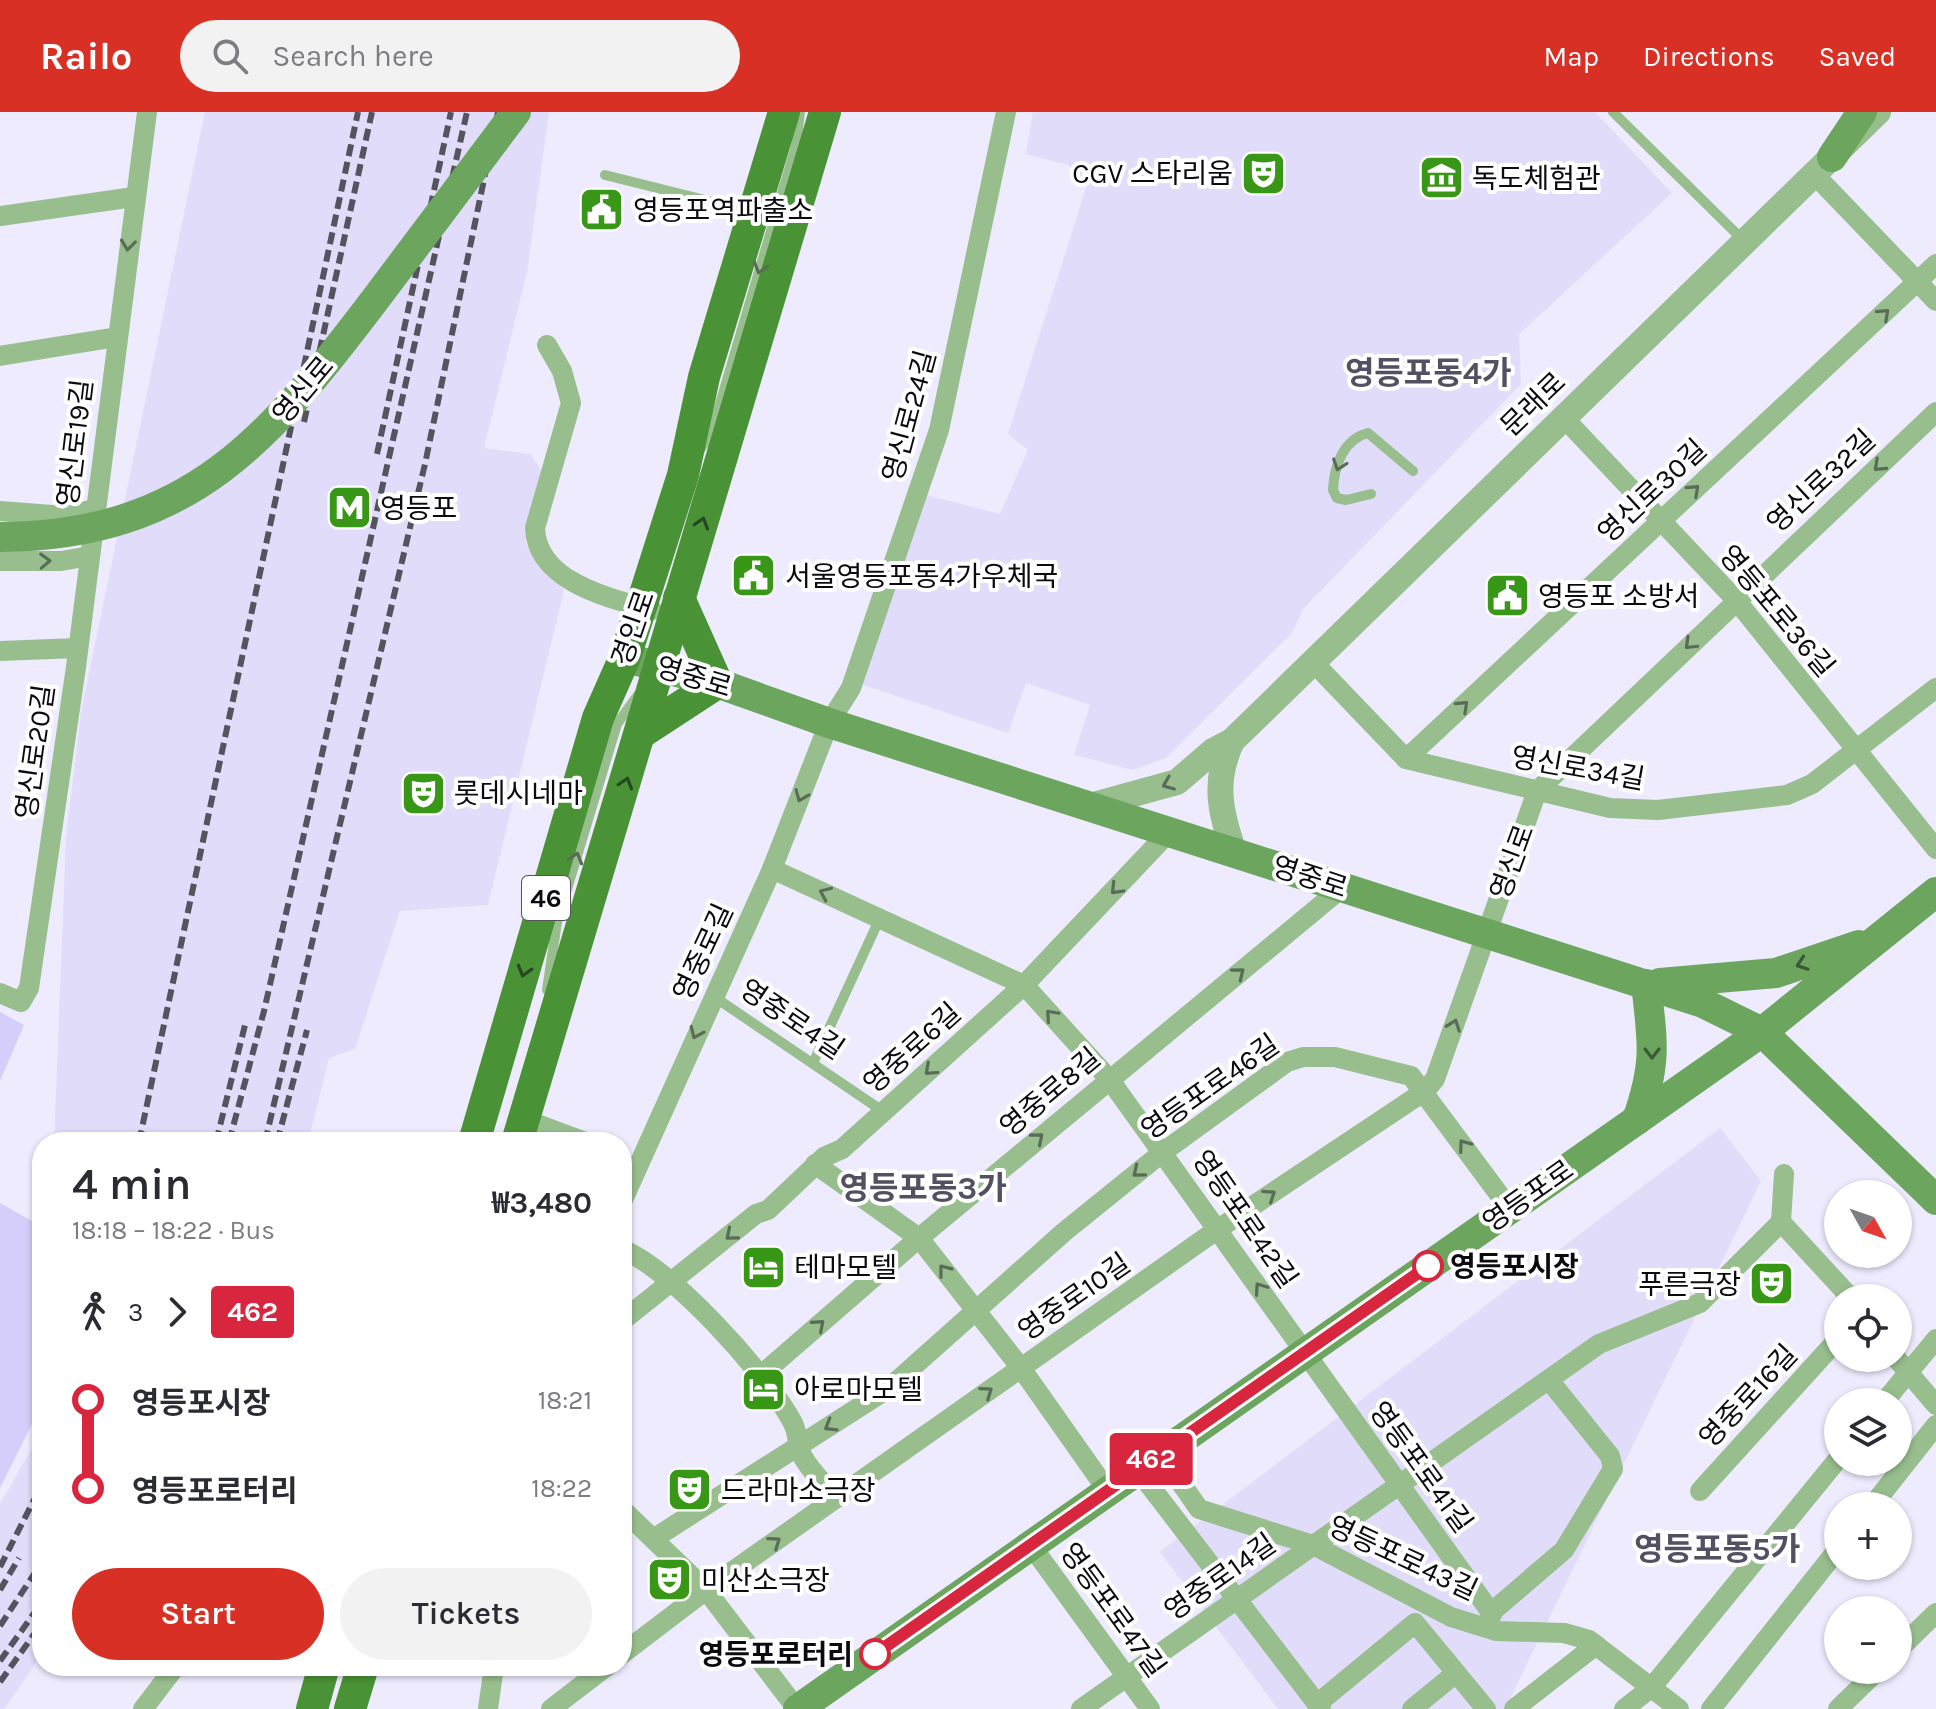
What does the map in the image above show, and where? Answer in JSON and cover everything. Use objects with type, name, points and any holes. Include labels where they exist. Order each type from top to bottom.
[{"type":"main road","name":"영신로","points":[[0,537],[63,533],[109,524],[187,491],[230,466],[298,400],[516,112]]},
{"type":"main road","name":"경인로","points":[[477,1132],[598,718],[625,657],[683,475],[704,377],[784,112]]},
{"type":"main road","name":"경인로","points":[[520,1130],[642,732],[825,112]]},
{"type":"main road","points":[[1823,165],[1862,112]]},
{"type":"main road","points":[[642,732],[717,683],[677,607]]},
{"type":"main road","name":"영중로","points":[[625,657],[717,683],[829,723],[1703,1003],[1762,1032],[1936,1200]]},
{"type":"main road","name":"영등포로","points":[[797,1709],[1762,1032],[1936,892]]},
{"type":"main road","points":[[1637,1120],[1649,1086],[1654,1055],[1646,984],[1776,973],[1876,939]]},
{"type":"main road","points":[[312,1709],[321,1676]]},
{"type":"main road","points":[[350,1709],[360,1676]]},
{"type":"street","name":"영신로19길","points":[[90,556],[147,112]]},
{"type":"street","name":"영신로24길","points":[[829,723],[851,688],[939,430],[1006,112]]},
{"type":"street","name":"문래로","points":[[1090,806],[1177,782],[1213,751],[1232,741],[1878,112]]},
{"type":"street","points":[[1823,165],[1936,301]]},
{"type":"street","points":[[0,216],[134,197]]},
{"type":"street","name":"영신로30길","points":[[1406,759],[1936,264]]},
{"type":"street","name":"영신로19길","points":[[0,356],[117,337]]},
{"type":"street","points":[[547,345],[562,371],[571,403],[535,528],[535,542],[555,570],[602,596],[640,607],[677,607]]},
{"type":"street","name":"영신로32길","points":[[1537,791],[1936,412]]},
{"type":"street","name":"영등포로36길","points":[[1564,418],[1736,600],[1936,849]]},
{"type":"street","points":[[0,511],[65,516],[95,509]]},
{"type":"street","points":[[0,561],[61,561],[90,556]]},
{"type":"street","name":"영신로20길","points":[[0,993],[21,1002],[29,988],[90,556]]},
{"type":"street","points":[[0,651],[78,648]]},
{"type":"street","points":[[1314,663],[1406,759]]},
{"type":"street","name":"영신로34길","points":[[1406,759],[1610,808],[1658,810],[1787,795],[1812,784],[1936,688]]},
{"type":"street","name":"영중로길","points":[[632,1156],[772,869],[829,723]]},
{"type":"street","name":"문래로","points":[[1232,741],[1223,760],[1218,796],[1234,852]]},
{"type":"street","name":"영신로","points":[[1486,934],[1537,791]]},
{"type":"street","name":"영중로6길","points":[[632,1314],[756,1214],[768,1210],[815,1164],[842,1149],[884,1112],[1024,985],[1169,832]]},
{"type":"street","name":"영등포로42길","points":[[772,869],[1024,985],[1110,1080],[1305,1352]]},
{"type":"street","name":"영중로8길","points":[[760,1376],[919,1238],[1343,887]]},
{"type":"street","name":"영중로10길","points":[[632,1646],[706,1590],[1218,1229],[1425,1091],[1435,1079],[1486,934]]},
{"type":"street","name":"영등포로46길","points":[[653,1539],[889,1388],[978,1313],[1064,1232],[1163,1152],[1287,1062],[1303,1057],[1335,1057],[1411,1076],[1510,1209]]},
{"type":"street","points":[[815,1164],[919,1238],[1021,1368],[1107,1490]]},
{"type":"street","points":[[1784,1174],[1781,1222],[1838,1284]]},
{"type":"street","name":"영중로14길","points":[[1081,1709],[1599,1344],[1700,1303],[1781,1222]]},
{"type":"street","points":[[632,1256],[674,1283],[760,1376],[789,1415],[800,1451],[836,1498]]},
{"type":"street","points":[[1912,1358],[1936,1339]]},
{"type":"street","name":"영등포로41길","points":[[1305,1352],[1488,1621]]},
{"type":"street","name":"영중로16길","points":[[1700,1491],[1824,1354]]},
{"type":"street","points":[[1907,1372],[1936,1405]]},
{"type":"street","points":[[1488,1621],[1564,1550],[1613,1469],[1610,1456],[1549,1380]]},
{"type":"street","points":[[1883,1492],[1936,1425]]},
{"type":"street","points":[[1149,1461],[1237,1599],[1319,1707],[1415,1623],[1486,1709]]},
{"type":"street","name":"영등포로43길","points":[[1149,1461],[1199,1509],[1313,1545],[1451,1617],[1488,1621],[1496,1631],[1564,1633],[1596,1645],[1679,1709]]},
{"type":"street","points":[[1624,1709],[1652,1687],[1824,1476]]},
{"type":"street","points":[[632,1519],[706,1590],[797,1709]]},
{"type":"street","name":"영등포로47길","points":[[1030,1544],[1150,1709]]},
{"type":"street","points":[[1711,1709],[1824,1567]]},
{"type":"street","points":[[1912,1636],[1936,1613]]},
{"type":"street","points":[[1514,1709],[1596,1645]]},
{"type":"street","points":[[1412,1709],[1456,1673]]},
{"type":"street","points":[[143,1709],[168,1676]]},
{"type":"street","points":[[488,1709],[493,1676]]},
{"type":"street","points":[[551,1709],[594,1676]]},
{"type":"street","points":[[1838,1709],[1864,1684]]},
{"type":"lane","points":[[683,475],[712,431],[796,146],[800,112]]},
{"type":"lane","points":[[1613,112],[1744,241]]},
{"type":"lane","points":[[605,175],[733,207]]},
{"type":"lane","points":[[1371,494],[1346,500],[1337,498],[1333,490],[1346,445],[1360,435],[1368,433],[1378,438],[1413,471]]},
{"type":"lane","points":[[536,1071],[557,922],[617,724],[660,666]]},
{"type":"lane","points":[[814,1061],[880,918]]},
{"type":"lane","name":"영중로4길","points":[[713,995],[814,1061],[884,1112]]},
{"type":"shaded area","points":[[205,112],[549,112],[527,272],[484,448],[530,454],[541,470],[526,544],[564,590],[488,905],[400,911],[355,1049],[329,1058],[310,1132],[54,1132],[66,838],[81,712]]},
{"type":"shaded area","points":[[1033,112],[1595,112],[1672,193],[1519,334],[1521,384],[1303,609],[1292,633],[1166,758],[1133,770],[1074,755],[1090,705],[1026,683],[1008,733],[860,684],[926,495],[1000,514],[1028,450],[1008,434],[1087,185],[1068,165],[1026,154]]},
{"type":"shaded area","points":[[0,1012],[24,1025],[0,1081]]},
{"type":"shaded area","points":[[1720,1128],[1761,1181],[1505,1709],[1278,1709],[1160,1552]]},
{"type":"shaded area","points":[[0,1203],[32,1221],[32,1424],[0,1488]]},
{"type":"shaded area","points":[[32,1448],[32,1668],[4,1709],[0,1709],[0,1504]]},
{"type":"railway","points":[[141,1132],[358,112]]},
{"type":"railway","points":[[304,422],[372,112]]},
{"type":"railway","points":[[377,454],[451,112]]},
{"type":"railway","points":[[232,1132],[264,1011],[467,112]]},
{"type":"railway","points":[[267,1132],[425,464],[498,112]]},
{"type":"railway","points":[[218,1132],[246,1021]]},
{"type":"railway","points":[[280,1132],[307,1030]]},
{"type":"railway","points":[[0,1567],[32,1504]]},
{"type":"railway","points":[[0,1590],[19,1558]]},
{"type":"railway","points":[[0,1626],[32,1577]]},
{"type":"railway","points":[[0,1661],[32,1616]]},
{"type":"railway","points":[[0,1682],[32,1637]]},
{"type":"bus line","name":"462","points":[[875,1654],[1428,1266]]},
{"type":"place","name":"CGV 스타리움","points":[[1264,173]]},
{"type":"place","name":"독도체험관","points":[[1441,178]]},
{"type":"place","name":"영등포역파출소","points":[[602,210]]},
{"type":"place","name":"영등포","points":[[349,508]]},
{"type":"place","name":"서울영등포동4가우체국","points":[[754,576]]},
{"type":"place","name":"영등포 소방서","points":[[1507,596]]},
{"type":"place","name":"롯데시네마","points":[[423,793]]},
{"type":"place","name":"영등포시장","points":[[1428,1266]]},
{"type":"place","name":"테마모텔","points":[[763,1267]]},
{"type":"place","name":"푸른극장","points":[[1772,1284]]},
{"type":"place","name":"아로마모텔","points":[[763,1389]]},
{"type":"place","name":"드라마소극장","points":[[690,1490]]},
{"type":"place","name":"미산소극장","points":[[670,1580]]},
{"type":"place","name":"영등포로터리","points":[[875,1654]]},
{"type":"district","name":"영등포동4가","points":[[1428,373]]},
{"type":"district","name":"영등포동3가","points":[[923,1188]]},
{"type":"district","name":"영등포동5가","points":[[1717,1549]]}]
